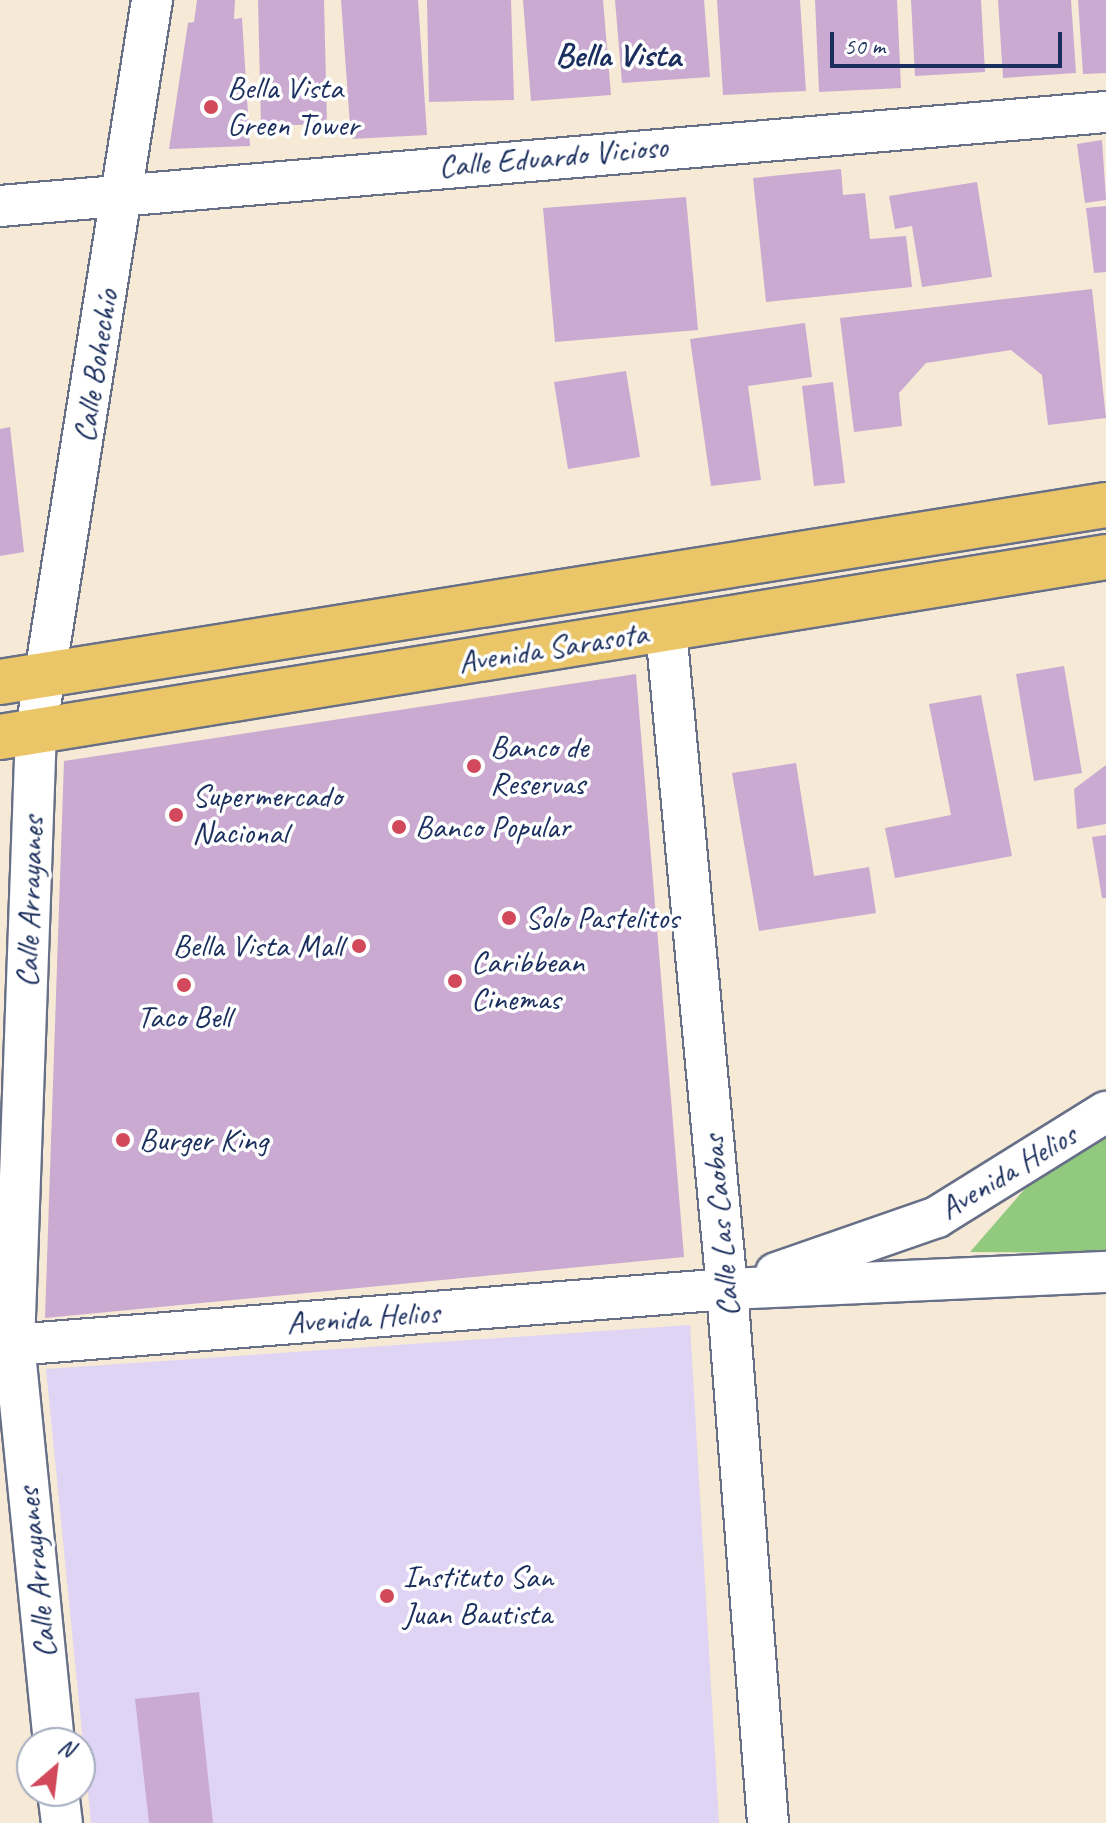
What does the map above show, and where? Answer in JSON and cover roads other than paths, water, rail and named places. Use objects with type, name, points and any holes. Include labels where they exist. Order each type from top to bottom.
[{"type":"main road","name":"Avenida Sarasota","points":[[0,682],[1106,505]]},
{"type":"main road","name":"Avenida Sarasota","points":[[18,734],[1106,557]]},
{"type":"street","name":"Calle Bohechío","points":[[18,734],[45,675],[124,192],[152,0]]},
{"type":"street","name":"Calle Eduardo Vicioso","points":[[0,206],[124,192],[1106,112]]},
{"type":"street","name":"Calle Las Caobas","points":[[666,630],[727,1289],[768,1823]]},
{"type":"street","name":"Calle Arrayanes","points":[[18,734],[7,1346],[52,1727]]},
{"type":"street","name":"Avenida Helios","points":[[727,1289],[937,1217],[1106,1112]]},
{"type":"street","name":"Avenida Helios","points":[[7,1346],[727,1289],[1106,1272]]},
{"type":"place","name":"Bella Vista Green Tower","points":[[211,107]]},
{"type":"place","name":"Banco de Reservas","points":[[474,766]]},
{"type":"place","name":"Supermercado Nacional","points":[[176,815]]},
{"type":"place","name":"Banco Popular","points":[[399,827]]},
{"type":"place","name":"Solo Pastelitos","points":[[509,918]]},
{"type":"place","name":"Bella Vista Mall","points":[[359,946]]},
{"type":"place","name":"Caribbean Cinemas","points":[[455,981]]},
{"type":"place","name":"Taco Bell","points":[[184,985]]},
{"type":"place","name":"Burger King","points":[[123,1140]]},
{"type":"place","name":"Instituto San Juan Bautista","points":[[387,1596]]},
{"type":"district","name":"Bella Vista","points":[[618,55]]}]
